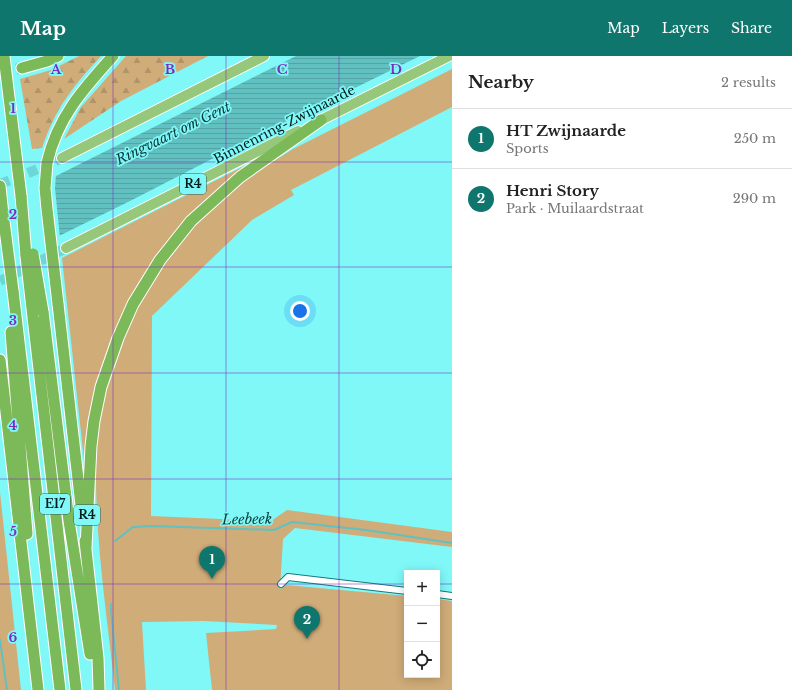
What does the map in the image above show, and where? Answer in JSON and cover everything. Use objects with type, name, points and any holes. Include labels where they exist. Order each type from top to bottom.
[{"type":"highway","name":"E17","points":[[4,56],[21,196],[33,254],[76,690]]},
{"type":"highway","points":[[22,68],[47,61],[58,56]]},
{"type":"highway","name":"E17","points":[[98,690],[98,658],[45,188],[47,163],[50,150],[73,102],[85,86],[113,56]]},
{"type":"highway","points":[[62,158],[264,56]]},
{"type":"highway","name":"Binnenring-Zwijnaarde","points":[[66,248],[449,56]]},
{"type":"highway","name":"R4","points":[[86,548],[91,446],[101,386],[127,317],[142,288],[160,260],[191,221],[240,177],[321,120]]},
{"type":"highway","name":"E17","points":[[0,186],[13,291],[26,519],[29,601]]},
{"type":"highway","name":"E17","points":[[38,315],[91,659],[98,690]]},
{"type":"highway","name":"E17","points":[[14,327],[60,690]]},
{"type":"highway","name":"E17","points":[[0,360],[29,601],[38,690]]},
{"type":"street","points":[[287,570],[288,577]]},
{"type":"street","points":[[281,584],[288,577]]},
{"type":"street","points":[[288,577],[404,590]]},
{"type":"street","points":[[440,594],[452,596]]},
{"type":"green space","points":[[79,56],[101,56],[71,91],[59,109],[42,148],[32,149],[20,79],[51,70]]},
{"type":"green space","points":[[126,56],[208,56],[121,101],[64,139],[81,107]]},
{"type":"green space","points":[[452,69],[452,107],[291,190],[294,195],[252,220],[152,316],[151,516],[271,521],[287,510],[452,532],[452,547],[295,528],[283,539],[280,589],[286,585],[404,596],[404,678],[440,678],[440,599],[452,601],[452,690],[212,690],[206,633],[276,629],[277,625],[203,621],[142,622],[146,690],[115,690],[99,549],[96,465],[84,460],[62,258],[258,159],[274,161],[293,149]]},
{"type":"green space","points":[[0,492],[21,690],[0,690]]},
{"type":"water","name":"Ringvaart om Gent","points":[[296,56],[420,56],[0,265],[0,204]]},
{"type":"pier","points":[[56,174],[55,188],[60,238],[0,267],[0,202]]},
{"type":"waterway","name":"Leebeek","points":[[115,541],[133,527],[152,526],[274,530],[292,522],[366,530],[452,543]]},
{"type":"waterway","name":"Leebeek","points":[[111,604],[119,690]]},
{"type":"waterway","name":"Leebeek","points":[[0,640],[7,690]]},
{"type":"tunnel","points":[[0,72],[22,68]]},
{"type":"tunnel","points":[[0,184],[62,158]]},
{"type":"tunnel","points":[[0,281],[66,248]]},
{"type":"place","name":"HT Zwijnaarde","points":[[212,579]]},
{"type":"place","name":"Henri Story","points":[[307,639]]}]
